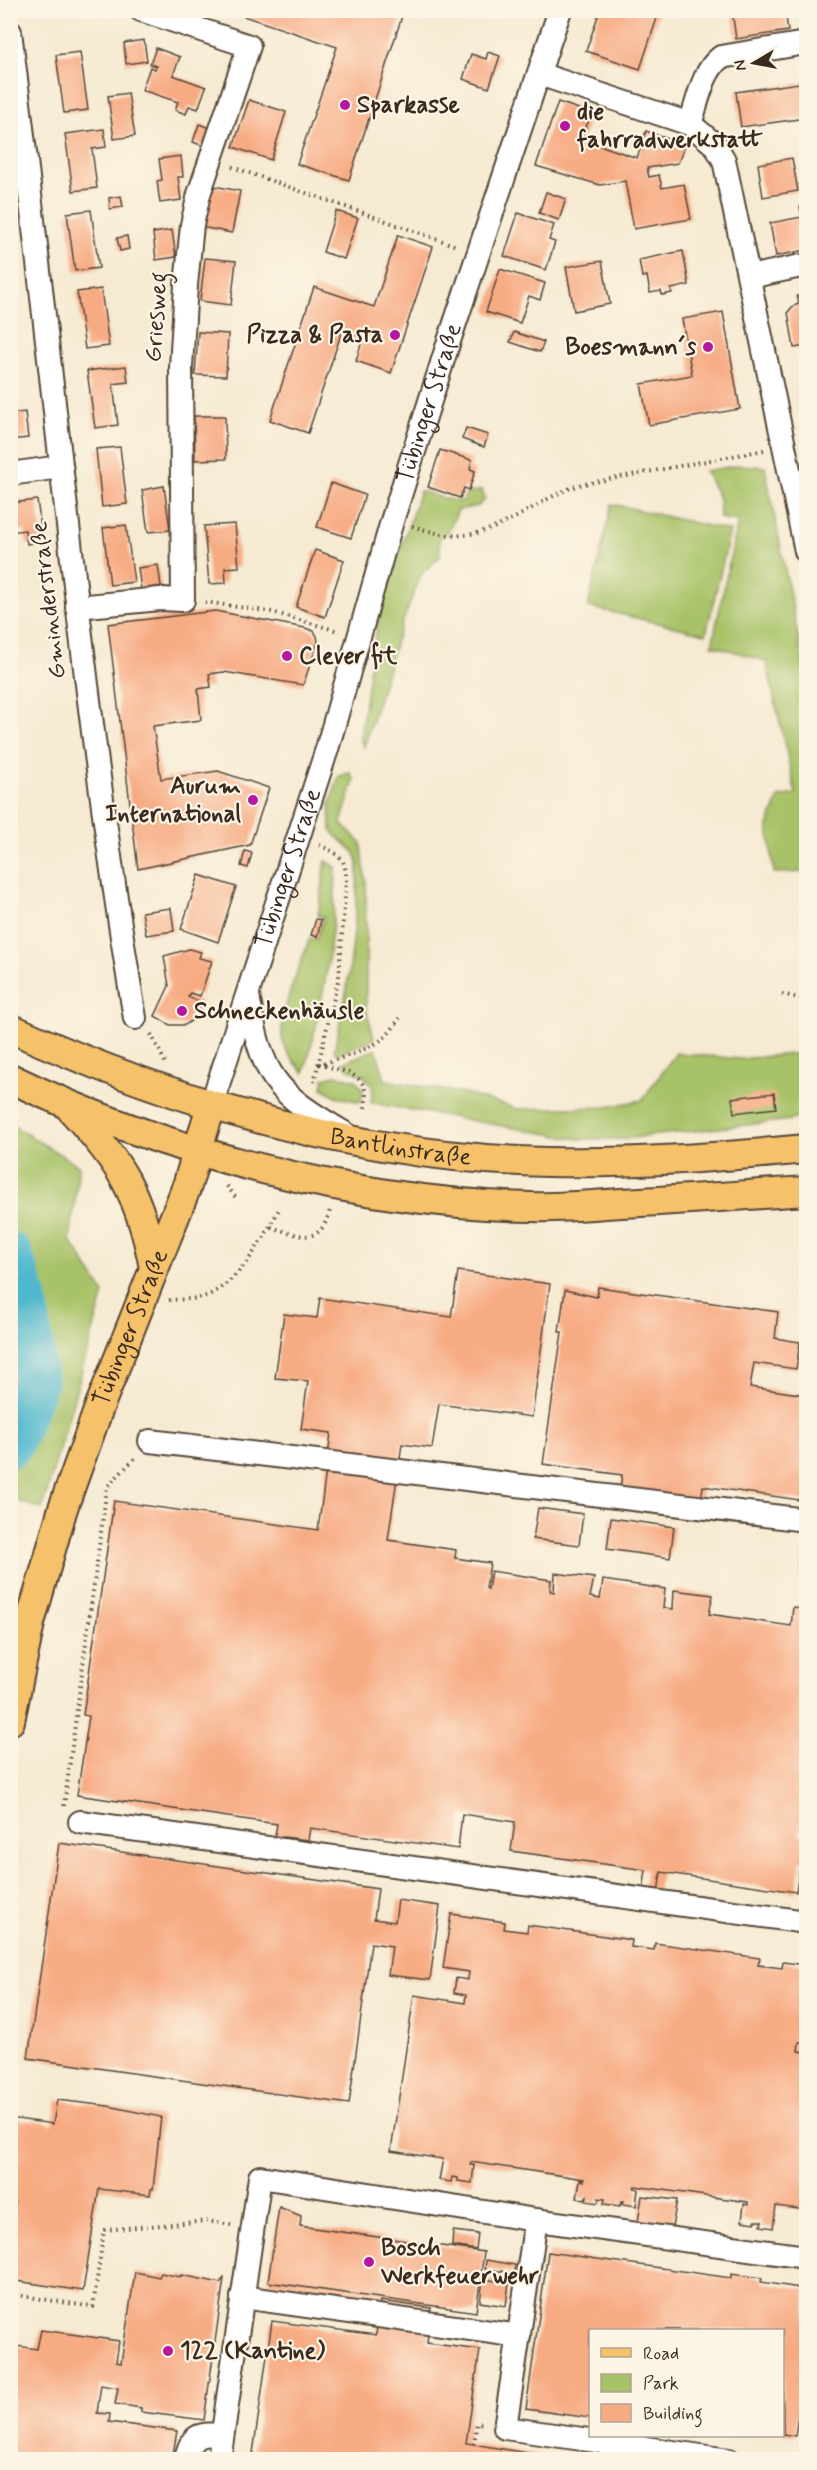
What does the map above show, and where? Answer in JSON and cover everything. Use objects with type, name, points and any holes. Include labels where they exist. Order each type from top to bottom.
[{"type":"main road","name":"Bantlinstraße","points":[[10,1028],[116,1074],[211,1106],[358,1142],[448,1155],[546,1162],[652,1161],[807,1149]]},
{"type":"main road","name":"Bantlinstraße","points":[[10,1078],[65,1103],[198,1151],[288,1174],[375,1191],[518,1206],[554,1207],[807,1191]]},
{"type":"main road","points":[[65,1103],[103,1144],[124,1174],[143,1217],[154,1268]]},
{"type":"main road","name":"Tübinger Straße","points":[[10,1721],[30,1623],[77,1464],[187,1186],[211,1106]]},
{"type":"street","name":"Griesweg","points":[[141,10],[249,46],[199,194],[192,225],[182,324],[180,408],[183,600]]},
{"type":"street","name":"Tübinger Straße","points":[[211,1106],[360,638],[392,521],[449,341],[560,10]]},
{"type":"street","name":"Gminderstraße","points":[[10,32],[15,109],[103,816],[135,1018]]},
{"type":"street","points":[[690,124],[707,73],[713,63],[721,57],[807,43]]},
{"type":"street","points":[[539,74],[690,124],[715,145],[724,160],[807,551]]},
{"type":"street","points":[[748,277],[807,266]]},
{"type":"street","points":[[10,474],[60,468]]},
{"type":"street","points":[[77,607],[160,599],[183,600]]},
{"type":"street","points":[[247,991],[265,1065],[276,1082],[295,1103],[358,1142]]},
{"type":"street","points":[[150,1441],[807,1520]]},
{"type":"street","points":[[71,1818],[807,1922]]},
{"type":"street","points":[[219,2460],[260,2177],[537,2220],[807,2257]]},
{"type":"street","points":[[537,2220],[505,2428],[729,2460]]},
{"type":"street","points":[[242,2297],[519,2336]]},
{"type":"street","points":[[186,2460],[188,2448],[194,2439],[207,2434],[222,2435]]},
{"type":"path","points":[[211,160],[480,254]]},
{"type":"path","points":[[392,521],[451,536],[477,533],[511,520],[557,493],[579,485],[785,446]]},
{"type":"path","points":[[183,600],[272,612],[360,638]]},
{"type":"path","points":[[298,837],[336,853],[346,868],[339,976],[314,1082]]},
{"type":"path","points":[[782,994],[807,1000]]},
{"type":"path","points":[[135,1018],[153,1035],[165,1062]]},
{"type":"path","points":[[318,1064],[375,1044],[388,1034],[400,1018]]},
{"type":"path","points":[[318,1064],[360,1078],[366,1089],[365,1108]]},
{"type":"path","points":[[168,1300],[204,1297],[218,1291],[252,1255],[271,1227],[280,1207]]},
{"type":"path","points":[[271,1227],[297,1234],[318,1233],[326,1227],[330,1210]]},
{"type":"path","points":[[71,1818],[107,1487],[150,1441]]},
{"type":"path","points":[[10,2294],[93,2307],[104,2230],[207,2221]]},
{"type":"green space","points":[[740,465],[765,467],[806,677],[806,797],[804,799],[806,802],[806,872],[774,873],[768,826],[779,797],[796,794],[766,661],[712,645],[738,521],[720,518],[719,498],[705,471]]},
{"type":"green space","points":[[482,490],[485,499],[478,506],[458,510],[448,532],[439,538],[440,557],[422,573],[400,628],[364,747],[360,739],[373,643],[384,599],[420,491],[448,500],[463,501],[467,493]]},
{"type":"green space","points":[[612,504],[730,531],[706,634],[588,607]]},
{"type":"green space","points":[[350,772],[354,780],[341,823],[361,843],[366,882],[366,1007],[374,1039],[338,1054],[334,1051],[351,957],[358,862],[355,853],[331,831],[330,804],[339,776]]},
{"type":"green space","points":[[326,861],[336,867],[333,920],[322,997],[304,1073],[292,1059],[283,1042],[283,1019],[290,990],[310,938],[316,940],[324,917],[318,916]]},
{"type":"green space","points":[[806,1031],[806,1117],[622,1139],[578,1139],[371,1103],[373,1087],[363,1075],[348,1069],[344,1062],[376,1049],[385,1080],[466,1094],[519,1109],[607,1107],[642,1100],[676,1053],[741,1059],[801,1053]]},
{"type":"green space","points":[[335,1075],[356,1080],[363,1090],[361,1102],[338,1097],[322,1088],[324,1078]]},
{"type":"green space","points":[[10,1124],[79,1166],[70,1240],[104,1293],[42,1509],[11,1499]]},
{"type":"building","name":"Sparkasse","points":[[225,10],[404,10],[349,180],[297,164],[337,47]]},
{"type":"building","points":[[600,10],[659,12],[640,69],[586,51]]},
{"type":"building","points":[[732,10],[785,10],[788,31],[736,39]]},
{"type":"building","points":[[144,40],[147,61],[126,64],[124,43]]},
{"type":"building","points":[[156,48],[180,57],[173,75],[206,87],[198,109],[189,106],[186,114],[175,110],[178,102],[142,90],[150,67],[155,69],[157,66],[150,64]]},
{"type":"building","points":[[80,52],[88,110],[64,113],[56,55]]},
{"type":"building","points":[[488,52],[500,56],[489,88],[463,79],[471,54],[486,59]]},
{"type":"building","points":[[806,82],[806,118],[741,127],[736,92]]},
{"type":"building","points":[[128,93],[135,136],[114,139],[108,96]]},
{"type":"building","points":[[249,100],[286,112],[271,160],[233,147]]},
{"type":"building","points":[[558,102],[591,113],[582,139],[637,158],[646,131],[685,145],[678,163],[647,168],[649,177],[659,175],[662,188],[684,184],[691,219],[634,229],[625,181],[600,185],[536,166]]},
{"type":"building","points":[[199,124],[213,129],[206,147],[193,142]]},
{"type":"building","points":[[104,129],[106,147],[92,149],[97,188],[73,191],[65,134]]},
{"type":"building","points":[[181,156],[183,177],[178,177],[181,200],[160,203],[157,181],[162,180],[159,159]]},
{"type":"building","points":[[792,158],[798,191],[763,197],[758,164]]},
{"type":"building","points":[[209,185],[240,191],[232,233],[201,227]]},
{"type":"building","points":[[546,192],[566,199],[559,220],[539,213]]},
{"type":"building","points":[[121,196],[123,207],[110,209],[109,198]]},
{"type":"building","points":[[806,206],[806,250],[776,256],[770,223],[802,217],[800,207]]},
{"type":"building","points":[[91,210],[99,268],[75,271],[67,213]]},
{"type":"building","points":[[336,211],[358,218],[344,259],[323,252]]},
{"type":"building","points":[[518,213],[554,225],[549,240],[555,242],[546,270],[504,256]]},
{"type":"building","points":[[172,230],[176,257],[156,260],[153,233]]},
{"type":"building","points":[[398,235],[433,247],[391,373],[356,361],[363,338],[342,331],[308,433],[270,420],[314,287],[374,307]]},
{"type":"building","points":[[127,236],[129,249],[120,251],[117,238]]},
{"type":"building","points":[[683,251],[689,285],[671,289],[672,293],[662,295],[661,291],[650,293],[647,276],[642,277],[639,260]]},
{"type":"building","points":[[205,258],[236,261],[231,305],[200,301]]},
{"type":"building","points":[[602,261],[610,304],[574,311],[566,267]]},
{"type":"building","points":[[500,269],[545,283],[540,300],[529,296],[520,323],[486,312]]},
{"type":"building","points":[[101,289],[109,346],[85,349],[77,292]]},
{"type":"building","points":[[806,294],[806,346],[794,348],[788,312],[793,306],[799,304],[797,296]]},
{"type":"building","name":"Boesmann´s","points":[[723,312],[740,409],[649,425],[641,384],[692,375],[682,319]]},
{"type":"building","points":[[198,332],[228,334],[226,376],[195,375]]},
{"type":"building","points":[[514,332],[544,342],[540,352],[510,342]]},
{"type":"building","points":[[126,366],[128,382],[113,384],[118,425],[95,428],[87,371]]},
{"type":"building","points":[[25,412],[28,438],[10,440],[10,414]]},
{"type":"building","points":[[194,416],[225,416],[226,459],[195,460]]},
{"type":"building","points":[[466,428],[488,435],[484,447],[462,439]]},
{"type":"building","points":[[120,447],[127,504],[102,507],[96,449]]},
{"type":"building","points":[[440,450],[472,460],[470,469],[475,471],[469,490],[464,488],[460,498],[428,487]]},
{"type":"building","points":[[331,483],[365,495],[351,538],[317,527]]},
{"type":"building","points":[[164,486],[170,530],[148,532],[142,490]]},
{"type":"building","points":[[37,500],[43,542],[27,544],[25,530],[10,532],[10,503]]},
{"type":"building","points":[[235,524],[239,567],[225,568],[226,583],[209,584],[204,526]]},
{"type":"building","points":[[126,525],[134,582],[110,585],[103,528]]},
{"type":"building","points":[[315,550],[344,560],[325,617],[296,607]]},
{"type":"building","points":[[158,565],[161,586],[141,589],[138,568]]},
{"type":"building","points":[[215,611],[305,628],[314,631],[318,642],[303,685],[224,672],[209,674],[211,687],[198,689],[201,720],[153,726],[161,779],[218,771],[269,788],[250,845],[138,869],[108,624]]},
{"type":"building","points":[[245,851],[252,853],[248,868],[241,866]]},
{"type":"building","points":[[199,875],[236,887],[218,942],[181,929]]},
{"type":"building","points":[[171,908],[174,931],[146,935],[142,912]]},
{"type":"building","points":[[316,919],[321,920],[317,937],[311,935]]},
{"type":"building","points":[[189,949],[201,952],[199,958],[212,961],[200,996],[190,993],[188,997],[201,1002],[195,1018],[185,1025],[170,1025],[155,1016],[169,986],[164,956]]},
{"type":"building","points":[[774,1093],[776,1108],[734,1113],[732,1098]]},
{"type":"building","points":[[458,1271],[550,1284],[532,1417],[439,1404],[432,1448],[402,1444],[388,1540],[456,1550],[455,1558],[490,1563],[486,1588],[488,1589],[491,1571],[551,1580],[550,1591],[554,1592],[555,1573],[594,1578],[590,1597],[600,1599],[603,1580],[665,1589],[663,1608],[673,1609],[674,1590],[713,1595],[709,1614],[791,1626],[793,1607],[806,1609],[806,1815],[802,1814],[799,1835],[804,1836],[806,1842],[806,1861],[801,1860],[796,1892],[661,1872],[658,1893],[643,1891],[646,1870],[511,1851],[515,1822],[462,1814],[458,1849],[310,1828],[308,1840],[275,1836],[277,1824],[77,1795],[89,1716],[83,1715],[114,1501],[318,1530],[331,1433],[301,1429],[308,1381],[275,1378],[284,1314],[317,1318],[320,1298],[451,1317]]},
{"type":"building","points":[[598,1287],[778,1312],[775,1338],[800,1342],[796,1369],[754,1363],[750,1387],[806,1395],[806,1501],[703,1486],[701,1501],[620,1489],[622,1475],[543,1464],[562,1332],[559,1332],[565,1290],[597,1297]]},
{"type":"building","points":[[538,1508],[583,1514],[579,1545],[533,1539]]},
{"type":"building","points":[[611,1518],[674,1527],[670,1558],[607,1549]]},
{"type":"building","points":[[806,1546],[806,1578],[801,1577]]},
{"type":"building","points":[[59,1843],[378,1889],[374,1919],[395,1922],[398,1900],[440,1906],[430,1980],[388,1975],[392,1946],[371,1943],[349,2104],[28,2058]]},
{"type":"building","points":[[451,1914],[505,1922],[504,1929],[527,1932],[528,1925],[632,1940],[631,1947],[654,1950],[655,1943],[760,1958],[758,1965],[782,1968],[783,1962],[806,1965],[806,2020],[803,2019],[802,2027],[806,2028],[806,2043],[799,2042],[798,2051],[806,2052],[806,2210],[776,2206],[773,2228],[761,2226],[762,2221],[755,2221],[755,2223],[742,2221],[744,2204],[748,2205],[748,2202],[635,2186],[634,2188],[638,2189],[636,2206],[622,2204],[623,2201],[620,2206],[604,2204],[605,2199],[599,2198],[598,2203],[586,2201],[587,2196],[584,2199],[577,2198],[580,2180],[584,2181],[584,2179],[471,2162],[470,2165],[474,2165],[472,2183],[458,2181],[458,2178],[452,2177],[451,2182],[439,2180],[443,2159],[391,2151],[414,1995],[465,2003],[466,1995],[454,1993],[456,1978],[468,1980],[469,1972],[443,1968]]},
{"type":"building","points":[[57,2100],[108,2106],[161,2117],[153,2189],[150,2195],[99,2189],[83,2291],[10,2280],[10,2232],[15,2203],[10,2203],[10,2118],[53,2124]]},
{"type":"building","points":[[642,2196],[677,2200],[671,2233],[637,2228]]},
{"type":"building","points":[[279,2207],[301,2216],[300,2226],[484,2252],[476,2312],[268,2282]]},
{"type":"building","points":[[453,2231],[478,2234],[476,2250],[452,2246]]},
{"type":"building","points":[[548,2252],[731,2278],[731,2274],[762,2278],[761,2282],[806,2289],[806,2411],[799,2410],[795,2436],[784,2434],[784,2329],[589,2329],[589,2418],[526,2409]]},
{"type":"building","points":[[486,2260],[515,2265],[514,2273],[485,2269]]},
{"type":"building","points":[[135,2272],[159,2277],[161,2273],[181,2277],[181,2275],[220,2283],[224,2278],[204,2420],[141,2412],[141,2408],[115,2404],[118,2388],[101,2385],[97,2413],[110,2414],[109,2422],[177,2431],[172,2460],[10,2460],[10,2345],[37,2349],[41,2330],[119,2341],[116,2362],[121,2363]]},
{"type":"building","points":[[483,2279],[509,2283],[506,2306],[480,2302]]},
{"type":"building","points":[[380,2301],[431,2308],[427,2343],[480,2350],[466,2443],[571,2460],[252,2460],[272,2321],[376,2335]]},
{"type":"waterway","points":[[10,1254],[25,1296],[36,1382],[10,1446]]},
{"type":"place","name":"Sparkasse","points":[[345,105]]},
{"type":"place","name":"die fahrradwerkstatt","points":[[565,126]]},
{"type":"place","name":"Pizza & Pasta","points":[[395,335]]},
{"type":"place","name":"Boesmann´s","points":[[708,347]]},
{"type":"place","name":"Clever fit","points":[[287,656]]},
{"type":"place","name":"Aurum International","points":[[253,800]]},
{"type":"place","name":"Schneckenhäusle","points":[[182,1011]]},
{"type":"place","name":"Bosch Werkfeuerwehr","points":[[369,2262]]},
{"type":"place","name":"122 (Kantine)","points":[[168,2351]]}]
